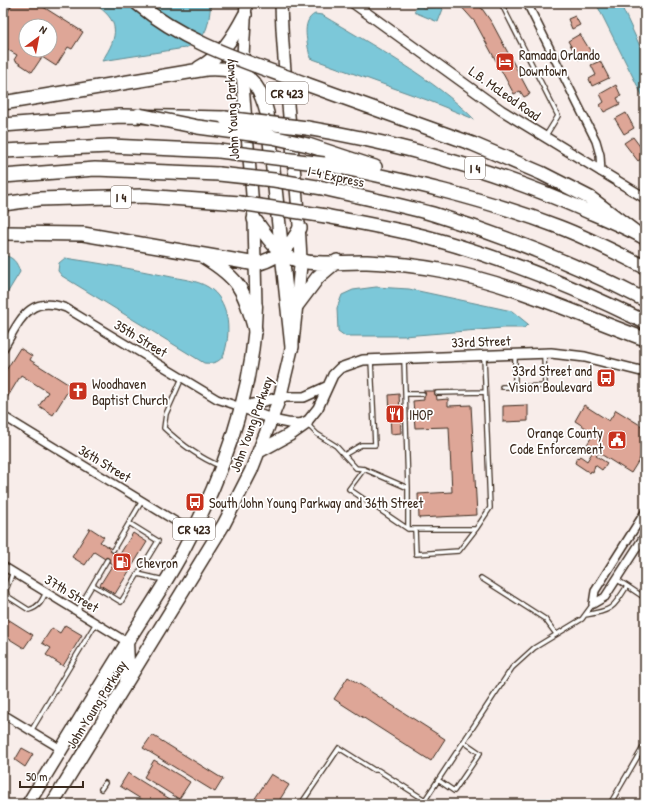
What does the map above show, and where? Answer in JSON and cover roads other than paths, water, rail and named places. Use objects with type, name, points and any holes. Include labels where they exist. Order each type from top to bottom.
[{"type":"highway","points":[[137,3],[173,28],[201,43],[306,84],[473,144],[541,173],[590,198],[640,235]]},
{"type":"highway","points":[[190,72],[212,60],[224,50],[232,39],[246,9]]},
{"type":"highway","points":[[3,103],[219,68],[242,73],[250,79],[258,88],[267,113],[292,347]]},
{"type":"highway","points":[[139,115],[206,128],[272,137],[308,145],[436,188]]},
{"type":"highway","name":"I 4","points":[[3,125],[80,118],[139,115],[225,118],[307,128],[372,141],[469,166],[532,188],[640,235]]},
{"type":"highway","name":"I-4 Express","points":[[3,151],[110,146],[219,151],[324,164],[436,188],[506,208],[560,228],[645,267]]},
{"type":"highway","name":"I-4 Express","points":[[3,176],[95,169],[219,174],[274,180],[323,188],[432,214],[487,231],[538,251],[616,285],[645,300]]},
{"type":"highway","name":"I 4","points":[[3,204],[39,199],[143,196],[240,203],[326,216],[430,238],[518,266],[575,289],[645,322]]},
{"type":"highway","points":[[254,219],[281,253],[301,261],[337,261],[409,265],[480,279],[521,292],[645,339]]},
{"type":"highway","points":[[3,233],[83,234],[256,264],[265,262],[281,253],[295,238],[300,228]]},
{"type":"highway","points":[[197,253],[219,266],[238,284],[246,297],[255,330]]},
{"type":"highway","name":"John Young Parkway","points":[[52,804],[224,524],[239,497],[260,451],[280,397],[292,347],[301,261]]},
{"type":"highway","points":[[297,305],[318,277],[337,261]]},
{"type":"highway","name":"John Young Parkway","points":[[28,804],[193,532],[221,467],[241,406],[255,330],[256,306]]},
{"type":"highway","points":[[260,451],[289,435],[306,423]]},
{"type":"highway","points":[[125,685],[128,663],[127,642]]},
{"type":"main road","points":[[281,8],[288,3]]},
{"type":"main road","name":"John Young Parkway","points":[[281,8],[282,39],[300,228],[301,261]]},
{"type":"main road","name":"John Young Parkway","points":[[246,9],[242,73],[254,219],[256,306]]},
{"type":"street","name":"L.B. McLeod Road","points":[[353,3],[500,110],[645,198]]},
{"type":"street","points":[[527,3],[596,141],[600,155],[601,172]]},
{"type":"street","name":"35th Street","points":[[3,349],[26,312],[42,303],[55,304],[66,308],[217,399],[241,406]]},
{"type":"street","name":"33rd Street","points":[[306,423],[318,408],[326,387],[333,375],[340,368],[349,364],[371,360],[544,353],[585,357],[645,372]]},
{"type":"street","points":[[241,406],[280,397],[304,397],[326,387]]},
{"type":"street","points":[[241,406],[286,423],[306,423]]},
{"type":"street","name":"36th Street","points":[[3,416],[193,532]]},
{"type":"street","points":[[594,604],[594,591],[645,512]]},
{"type":"street","points":[[594,604],[605,597],[645,535]]},
{"type":"street","name":"37th Street","points":[[3,566],[127,642]]},
{"type":"street","points":[[3,714],[61,750]]},
{"type":"lane","points":[[501,3],[558,116],[545,137]]},
{"type":"lane","points":[[502,387],[545,386],[544,353]]},
{"type":"lane","points":[[514,354],[515,387]]},
{"type":"lane","points":[[415,529],[416,554],[459,551],[490,508],[484,355]]},
{"type":"lane","points":[[404,358],[408,529]]},
{"type":"lane","points":[[344,455],[361,445],[375,445],[371,360]]},
{"type":"lane","points":[[182,378],[166,414],[164,428],[175,439],[221,467]]},
{"type":"lane","points":[[437,393],[485,392]]},
{"type":"lane","points":[[405,394],[423,394]]},
{"type":"lane","points":[[306,423],[317,434],[336,446],[356,468],[364,469],[408,488]]},
{"type":"lane","points":[[364,469],[349,489],[408,529],[476,529]]},
{"type":"lane","points":[[113,550],[142,501]]},
{"type":"lane","points":[[93,585],[121,602],[158,541],[129,523]]},
{"type":"lane","points":[[77,611],[107,560]]},
{"type":"lane","points":[[13,572],[6,590],[7,596],[29,610],[35,608],[41,602],[46,592]]},
{"type":"lane","points":[[138,574],[165,580]]},
{"type":"lane","points":[[481,578],[545,619],[556,634]]},
{"type":"lane","points":[[616,579],[645,598]]},
{"type":"lane","points":[[585,615],[607,611],[615,606],[627,586]]},
{"type":"lane","points":[[301,804],[339,748],[374,770],[378,770],[425,800],[512,668],[529,652],[585,615],[594,604]]},
{"type":"lane","points":[[31,731],[96,623]]},
{"type":"lane","points":[[438,780],[454,791],[480,753],[464,742]]},
{"type":"lane","points":[[610,804],[645,744]]},
{"type":"lane","points":[[101,789],[104,783]]},
{"type":"water","points":[[93,3],[211,3],[206,31],[203,36],[193,44],[185,48],[102,61],[112,44],[114,36],[113,22],[109,16]]},
{"type":"water","points":[[596,3],[620,3],[645,57],[645,101]]},
{"type":"water","points":[[418,4],[424,8],[441,7],[443,9],[438,22],[414,12]]},
{"type":"water","points":[[315,14],[322,15],[421,76],[458,104],[474,119],[427,100],[310,58],[306,27],[310,17]]},
{"type":"water","points":[[3,255],[14,260],[20,272],[3,300]]},
{"type":"water","points":[[65,258],[188,280],[208,287],[220,300],[227,316],[228,334],[224,355],[217,362],[204,363],[62,276],[58,271],[59,263]]},
{"type":"water","points":[[376,287],[409,289],[512,311],[528,324],[524,328],[503,328],[404,336],[345,336],[338,331],[337,308],[342,295],[353,290]]},
{"type":"place","name":"Ramada Orlando Downtown","points":[[505,62]]},
{"type":"place","name":"33rd Street and Vision Boulevard","points":[[606,378]]},
{"type":"place","name":"Woodhaven Baptist Church","points":[[78,391]]},
{"type":"place","name":"IHOP","points":[[395,414]]},
{"type":"place","name":"Orange County Code Enforcement","points":[[617,440]]},
{"type":"place","name":"South John Young Parkway and 36th Street","points":[[195,502]]},
{"type":"place","name":"Chevron","points":[[122,562]]}]
